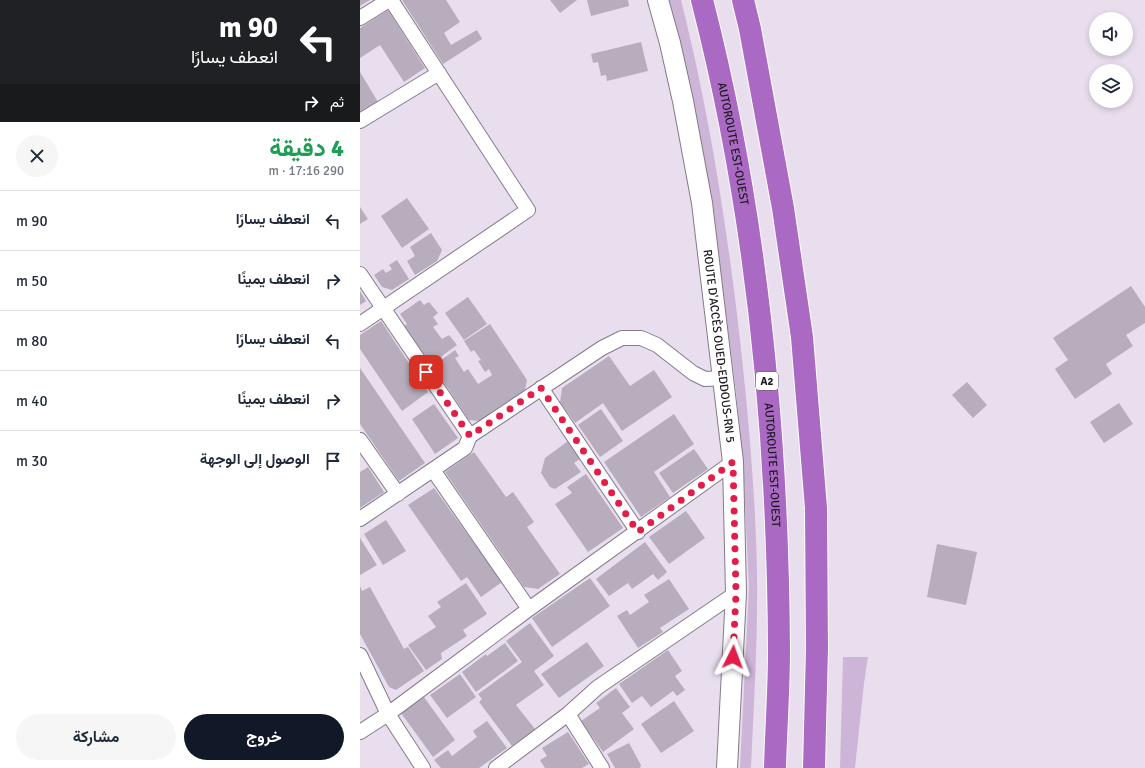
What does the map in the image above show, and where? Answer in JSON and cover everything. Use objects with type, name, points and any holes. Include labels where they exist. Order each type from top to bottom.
[{"type":"highway","name":"AUTOROUTE EST-OUEST","points":[[702,0],[742,179],[763,334],[775,506],[779,653],[775,768]]},
{"type":"highway","points":[[743,0],[750,29],[783,208],[802,337],[816,508],[817,648],[814,768]]},
{"type":"main road","name":"ROUTE D'ACCÈS OUED-EDDOUS-RN 5","points":[[658,0],[670,43],[683,101],[702,203],[733,462],[736,593],[727,768]]},
{"type":"street","points":[[360,18],[390,0],[528,210],[360,324]]},
{"type":"street","points":[[360,121],[439,73]]},
{"type":"street","points":[[360,274],[470,436]]},
{"type":"street","points":[[360,519],[465,448],[470,436],[602,348],[622,338],[640,338],[656,345],[693,373],[705,379],[724,378]]},
{"type":"street","points":[[541,388],[638,532]]},
{"type":"street","points":[[360,440],[398,494]]},
{"type":"street","points":[[360,732],[388,714],[529,609],[638,532],[733,462]]},
{"type":"street","points":[[433,470],[529,609]]},
{"type":"street","points":[[496,768],[568,714],[598,687],[736,593]]},
{"type":"street","points":[[360,655],[388,714],[423,768]]},
{"type":"street","points":[[568,714],[602,768]]},
{"type":"shaded area","points":[[668,0],[681,0],[699,78],[714,156],[732,274],[741,346],[752,474],[757,570],[756,644],[751,768],[740,768],[749,588],[743,461],[736,392],[711,199]]},
{"type":"shaded area","points":[[843,657],[868,657],[855,768],[840,768]]},
{"type":"building","points":[[360,0],[370,0],[360,6]]},
{"type":"building","points":[[402,0],[446,0],[460,22],[444,33],[451,45],[477,30],[482,39],[443,64]]},
{"type":"building","points":[[550,0],[577,0],[560,13]]},
{"type":"building","points":[[587,0],[628,0],[629,6],[591,16]]},
{"type":"building","points":[[388,10],[425,68],[404,82],[380,45],[360,58],[360,28]]},
{"type":"building","points":[[641,42],[648,71],[607,81],[606,75],[601,76],[598,62],[593,63],[591,54]]},
{"type":"building","points":[[360,72],[378,102],[360,113]]},
{"type":"building","points":[[407,198],[429,229],[402,248],[381,216]]},
{"type":"building","points":[[360,207],[368,219],[360,224]]},
{"type":"building","points":[[431,233],[442,250],[437,261],[415,275],[407,261],[415,256],[410,247]]},
{"type":"building","points":[[397,260],[409,279],[392,290],[382,287],[374,275],[383,269],[386,273],[392,269],[389,265]]},
{"type":"building","points":[[1131,286],[1145,307],[1145,323],[1126,335],[1133,346],[1106,364],[1112,374],[1075,399],[1055,369],[1068,360],[1053,338]]},
{"type":"building","points":[[360,291],[366,301],[360,305]]},
{"type":"building","points":[[468,297],[487,324],[464,340],[445,313]]},
{"type":"building","points":[[420,300],[424,305],[429,302],[438,313],[433,317],[438,324],[433,327],[442,339],[449,335],[457,345],[431,364],[404,326],[407,324],[400,314]]},
{"type":"building","points":[[381,321],[428,392],[402,411],[360,349],[360,335]]},
{"type":"building","points":[[490,324],[527,380],[525,390],[479,421],[469,420],[433,366],[455,350],[459,356],[455,358],[464,372],[468,369],[478,384],[492,375],[489,369],[485,372],[478,361],[481,360],[474,350],[471,352],[464,341]]},
{"type":"building","points":[[609,356],[630,386],[654,370],[672,397],[622,431],[603,403],[575,423],[560,402],[562,388]]},
{"type":"building","points":[[360,368],[425,463],[399,481],[360,424]]},
{"type":"building","points":[[967,382],[987,405],[973,418],[952,395]]},
{"type":"building","points":[[1119,403],[1133,424],[1104,443],[1090,422]]},
{"type":"building","points":[[434,404],[458,438],[435,454],[412,419]]},
{"type":"building","points":[[601,409],[623,441],[600,457],[578,425]]},
{"type":"building","points":[[674,414],[694,444],[654,472],[670,497],[641,517],[604,462]]},
{"type":"building","points":[[568,441],[580,459],[574,463],[581,472],[555,489],[550,487],[541,473],[545,458]]},
{"type":"building","points":[[694,449],[708,469],[673,493],[659,473]]},
{"type":"building","points":[[474,452],[506,497],[513,492],[534,522],[527,527],[560,574],[538,589],[524,587],[445,472]]},
{"type":"building","points":[[368,467],[384,492],[360,508],[360,472]]},
{"type":"building","points":[[586,474],[623,528],[588,552],[555,504],[572,493],[567,487]]},
{"type":"building","points":[[434,488],[502,582],[481,597],[467,577],[461,581],[408,505]]},
{"type":"building","points":[[686,511],[705,538],[669,564],[649,537]]},
{"type":"building","points":[[386,520],[406,551],[383,565],[364,534]]},
{"type":"building","points":[[360,538],[377,565],[360,575]]},
{"type":"building","points":[[645,542],[667,572],[658,580],[653,574],[632,589],[628,583],[609,596],[596,579]]},
{"type":"building","points":[[937,544],[977,552],[966,605],[927,597]]},
{"type":"building","points":[[590,578],[610,606],[552,647],[532,618]]},
{"type":"building","points":[[669,579],[689,609],[660,628],[663,632],[638,648],[617,616],[627,610],[630,615],[649,602],[644,595]]},
{"type":"building","points":[[466,583],[487,614],[463,630],[467,636],[441,653],[442,659],[426,670],[408,645],[436,627],[428,616],[441,607],[437,602]]},
{"type":"building","points":[[360,586],[362,591],[370,587],[404,649],[408,647],[424,671],[396,690],[389,687],[360,634]]},
{"type":"building","points":[[530,623],[554,656],[534,671],[544,685],[516,705],[535,729],[512,746],[479,702],[482,699],[478,694],[522,662],[506,641]]},
{"type":"building","points":[[587,642],[604,666],[559,698],[541,674]]},
{"type":"building","points":[[505,643],[518,661],[476,692],[462,672],[486,654],[487,656]]},
{"type":"building","points":[[668,650],[682,671],[675,676],[685,690],[677,696],[673,691],[651,707],[642,696],[632,703],[619,684]]},
{"type":"building","points":[[460,674],[476,697],[447,718],[430,695]]},
{"type":"building","points":[[616,688],[630,707],[622,713],[634,729],[603,752],[581,721],[600,708],[596,703]]},
{"type":"building","points":[[424,697],[455,740],[433,757],[401,713]]},
{"type":"building","points":[[674,701],[694,731],[661,753],[641,724]]},
{"type":"building","points":[[487,721],[507,748],[479,768],[441,768],[434,760],[448,750],[452,756],[477,737],[473,731]]},
{"type":"building","points":[[568,732],[589,764],[582,768],[545,768],[540,760],[547,756],[542,748]]},
{"type":"building","points":[[629,743],[641,765],[640,768],[615,768],[607,754]]},
{"type":"route","points":[[426,372],[470,436],[541,388],[638,532],[733,462],[736,593],[733,657]]}]
